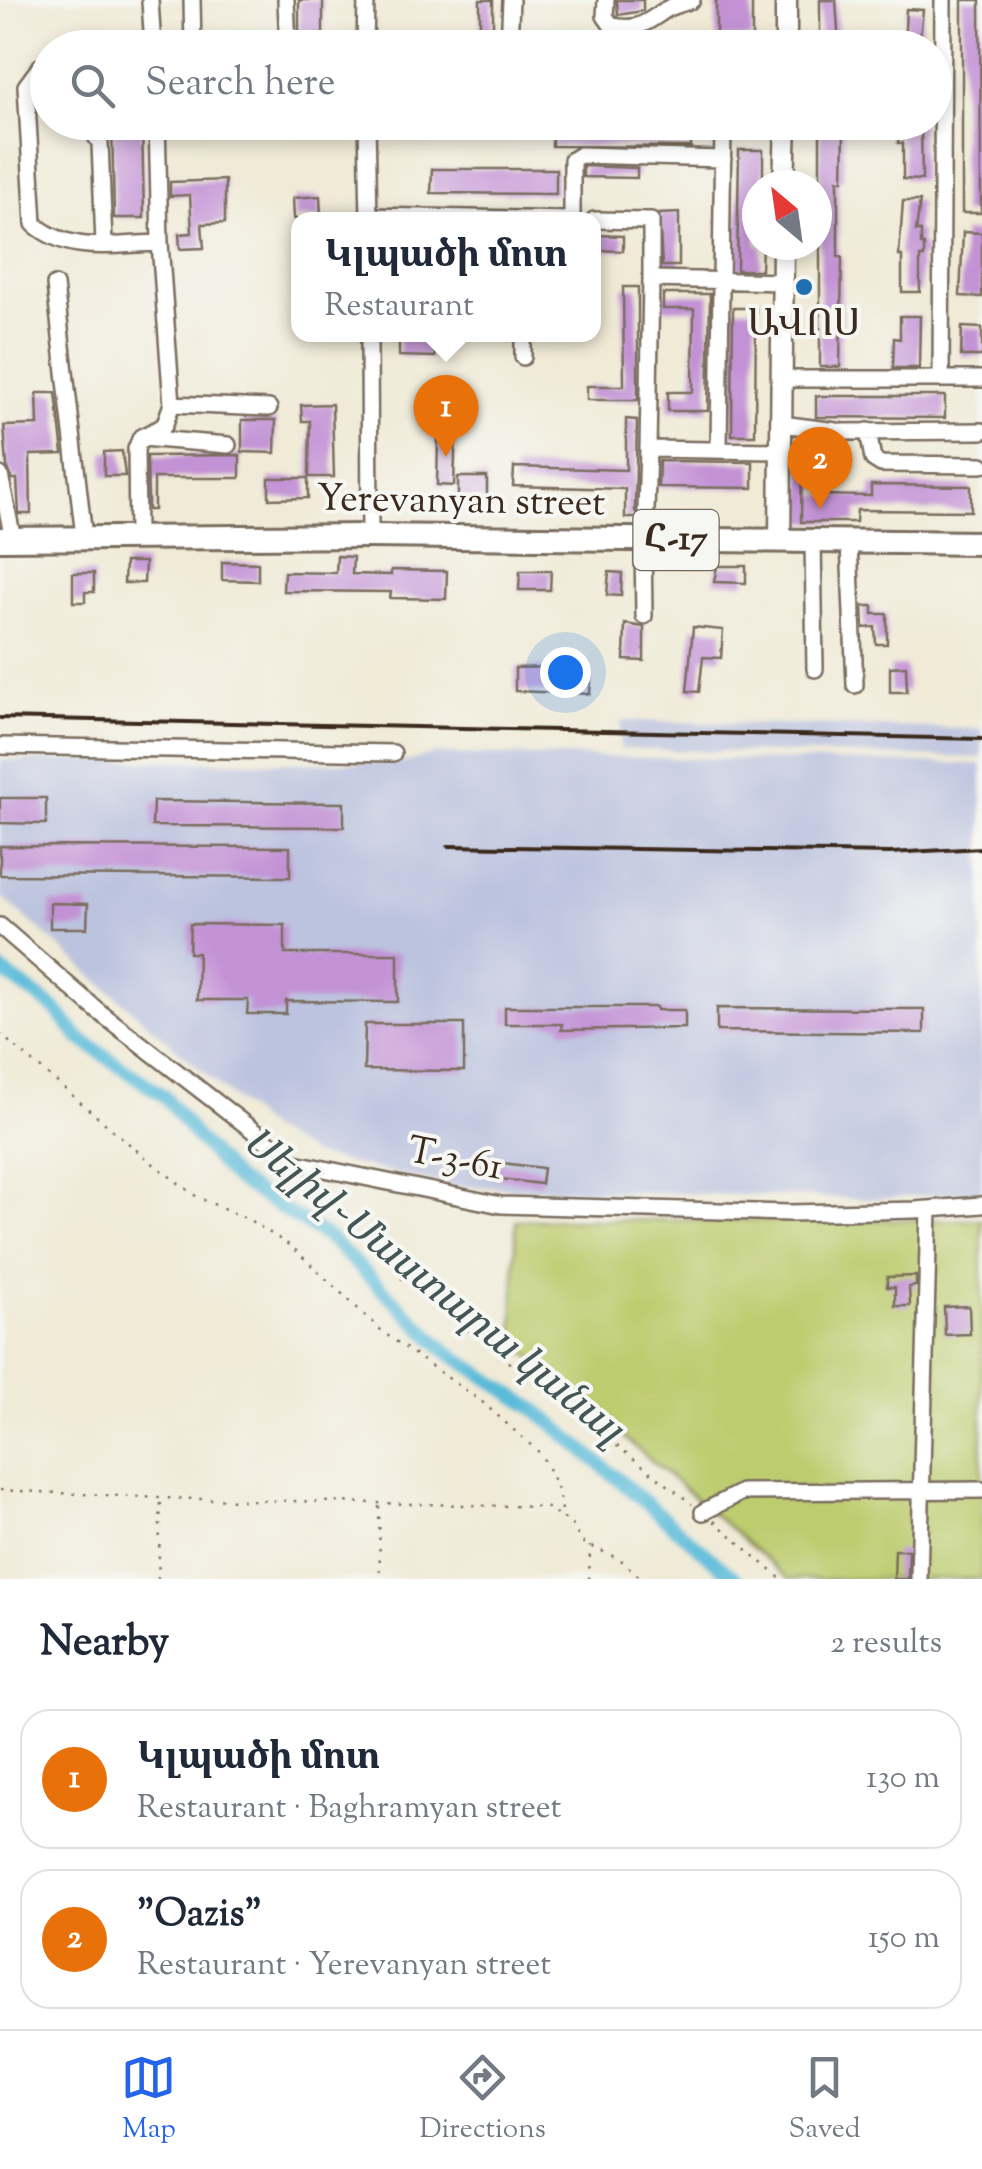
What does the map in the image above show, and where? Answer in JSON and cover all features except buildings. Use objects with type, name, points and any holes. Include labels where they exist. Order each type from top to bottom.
[{"type":"highway","name":"Yerevanyan street","points":[[7,539],[370,536],[982,544]]},
{"type":"main road","points":[[786,0],[786,30]]},
{"type":"main road","points":[[784,170],[785,140]]},
{"type":"main road","points":[[780,541],[783,260]]},
{"type":"street","points":[[150,0],[152,30]]},
{"type":"street","points":[[192,0],[193,30]]},
{"type":"street","points":[[286,0],[287,30]]},
{"type":"street","points":[[365,30],[366,0]]},
{"type":"street","points":[[510,30],[512,0]]},
{"type":"street","points":[[606,0],[605,16],[612,26],[628,28],[652,22],[666,4],[692,0]]},
{"type":"street","points":[[943,0],[943,30]]},
{"type":"street","points":[[30,80],[26,86],[34,224],[50,238],[71,245],[160,243]]},
{"type":"street","points":[[98,140],[104,244]]},
{"type":"street","points":[[137,536],[136,450],[142,438],[164,426],[172,404],[160,243],[157,140]]},
{"type":"street","points":[[367,140],[369,212]]},
{"type":"street","points":[[719,449],[723,140]]},
{"type":"street","points":[[941,379],[942,140]]},
{"type":"street","points":[[571,212],[572,160],[580,155],[723,159]]},
{"type":"street","points":[[601,220],[651,221],[646,510]]},
{"type":"street","points":[[650,279],[783,282]]},
{"type":"street","points":[[55,286],[84,537]]},
{"type":"street","points":[[369,342],[370,536]]},
{"type":"street","points":[[523,356],[524,342]]},
{"type":"street","points":[[781,379],[982,379]]},
{"type":"street","points":[[172,404],[269,408]]},
{"type":"street","points":[[781,424],[868,432],[982,431]]},
{"type":"street","points":[[868,432],[873,459],[881,464],[982,465]]},
{"type":"street","points":[[142,438],[228,445]]},
{"type":"street","points":[[648,448],[780,451]]},
{"type":"street","points":[[0,475],[7,539]]},
{"type":"street","points":[[644,540],[644,616]]},
{"type":"street","points":[[813,541],[815,669]]},
{"type":"street","points":[[850,542],[855,686]]},
{"type":"street","points":[[0,746],[393,753]]},
{"type":"street","name":"T-3-61","points":[[0,926],[98,1011],[295,1163],[502,1204],[790,1212],[982,1205]]},
{"type":"street","points":[[918,1579],[929,1209]]},
{"type":"street","points":[[702,1512],[742,1492],[982,1490]]},
{"type":"path","points":[[0,1034],[147,1159],[197,1197],[248,1220],[292,1247],[384,1333],[482,1402],[542,1454],[558,1486],[564,1519]]},
{"type":"path","points":[[401,1278],[702,1512],[781,1579]]},
{"type":"path","points":[[0,1490],[545,1507],[564,1519],[582,1542],[621,1560],[642,1579]]},
{"type":"path","points":[[158,1579],[161,1498]]},
{"type":"path","points":[[378,1503],[380,1579]]},
{"type":"path","points":[[588,1579],[590,1546]]},
{"type":"shaded area","points":[[621,721],[982,729],[982,758],[620,749]]},
{"type":"shaded area","points":[[436,754],[982,764],[982,1191],[875,1199],[452,1186],[313,1155],[271,1131],[0,895],[0,760],[401,763]]},
{"type":"green space","points":[[516,1220],[982,1220],[982,1579],[789,1579],[513,1342]]},
{"type":"waterway","name":"Սելիվ֊Մաստարա կանալ","points":[[0,970],[55,1009],[79,1038],[165,1097],[235,1179],[330,1239],[446,1351],[536,1410],[736,1579]]},
{"type":"railway","points":[[0,718],[982,739]]},
{"type":"railway","points":[[448,846],[890,853],[982,848]]},
{"type":"place","name":"ԱՎՈՍ","points":[[804,287]]},
{"type":"place","name":"Կլպածի մոտ","points":[[446,457]]},
{"type":"place","name":"\"Oazis\"","points":[[820,509]]}]
